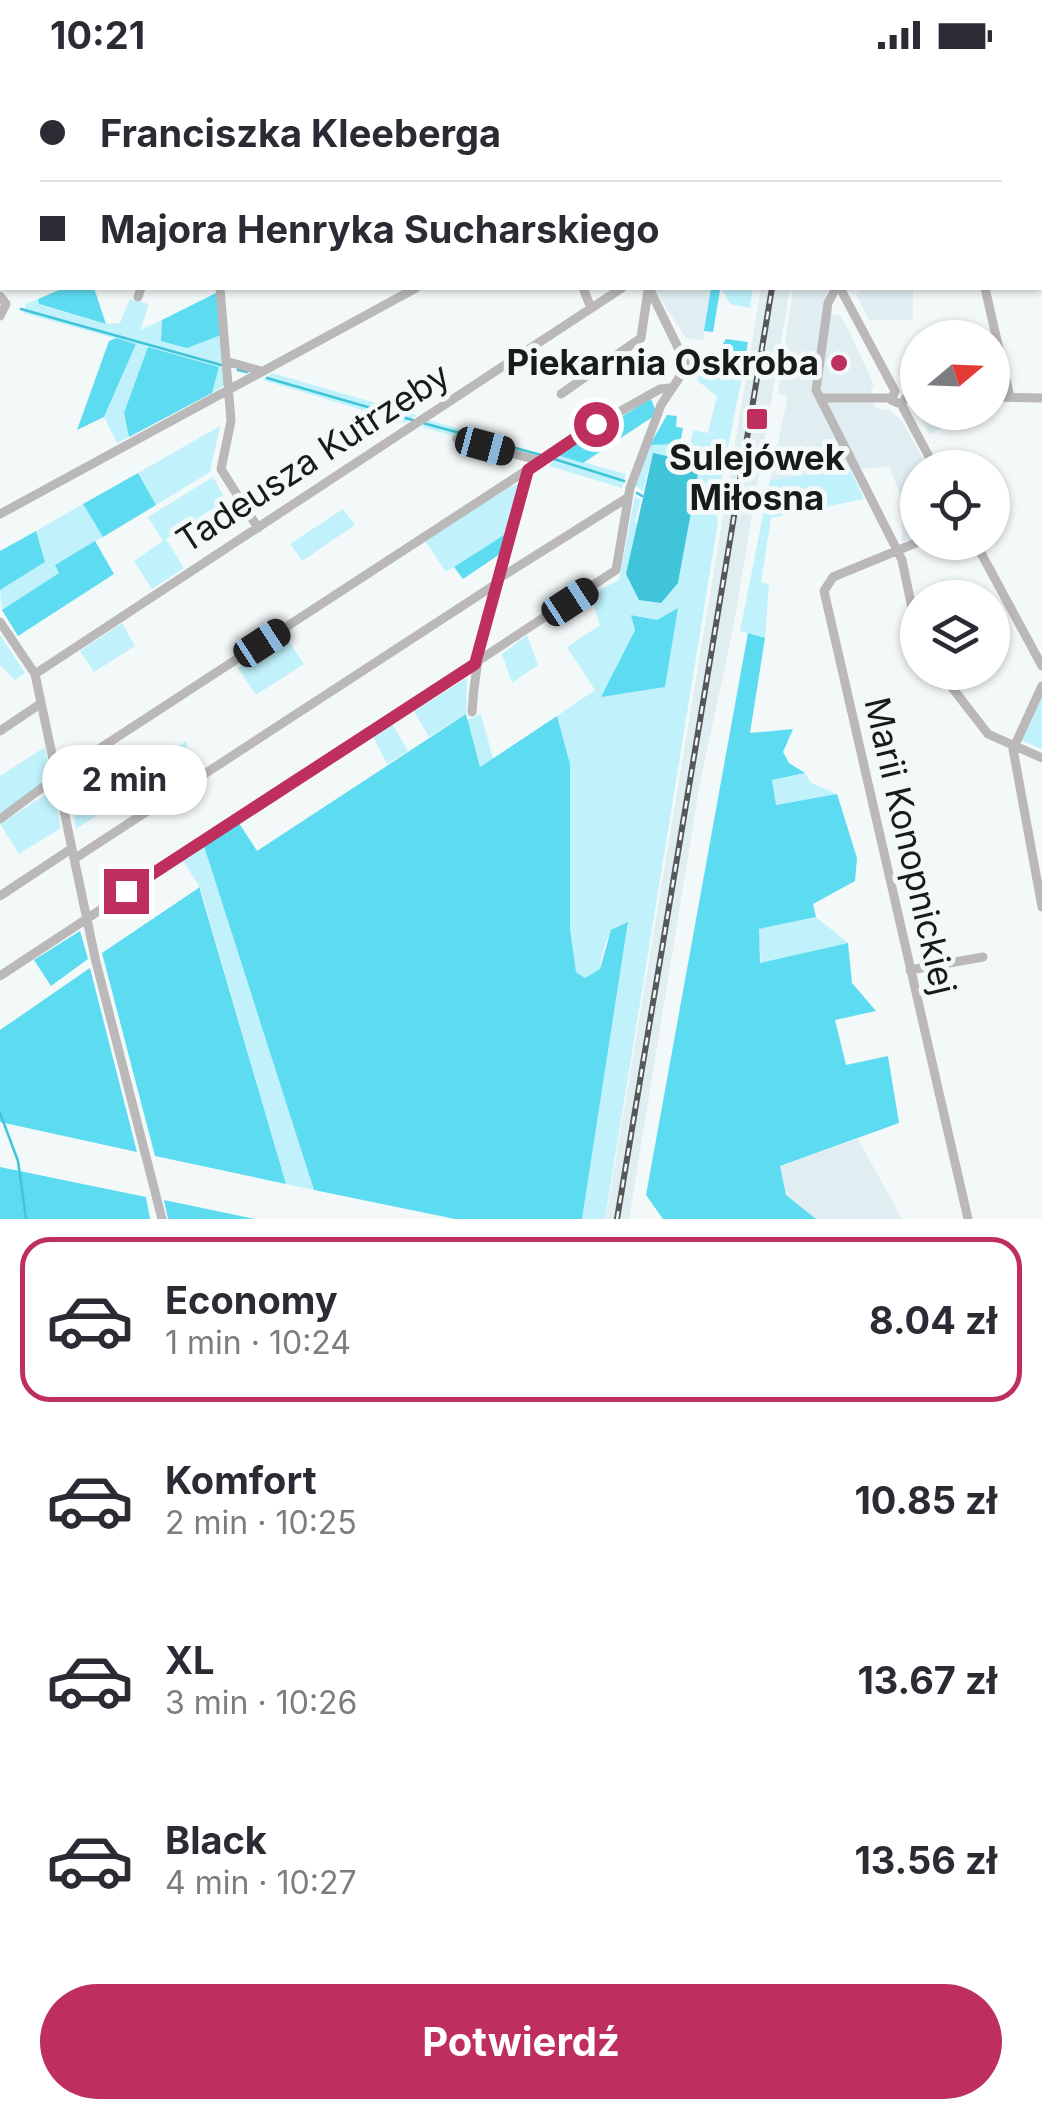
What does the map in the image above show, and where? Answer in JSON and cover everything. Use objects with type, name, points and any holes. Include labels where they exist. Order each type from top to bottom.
[{"type":"street","points":[[220,290],[229,362],[230,420],[221,469],[258,528]]},
{"type":"street","points":[[0,514],[412,290]]},
{"type":"street","points":[[584,290],[591,308]]},
{"type":"street","name":"Tadeusza Kutrzeby","points":[[35,674],[619,290]]},
{"type":"street","points":[[560,394],[641,338],[648,290]]},
{"type":"street","points":[[0,976],[616,570],[627,498],[669,388],[687,366],[649,290]]},
{"type":"street","points":[[837,290],[828,303],[815,388],[824,398],[897,551],[904,580]]},
{"type":"street","points":[[839,290],[893,395]]},
{"type":"street","points":[[985,290],[992,320]]},
{"type":"street","points":[[0,316],[3,300]]},
{"type":"street","points":[[229,362],[260,371]]},
{"type":"street","points":[[0,819],[541,461],[618,412],[669,388]]},
{"type":"street","points":[[824,398],[900,394]]},
{"type":"street","points":[[1010,398],[1042,398]]},
{"type":"street","points":[[457,438],[541,461]]},
{"type":"street","points":[[472,712],[475,664],[528,470]]},
{"type":"street","points":[[0,896],[73,854],[627,498]]},
{"type":"street","name":"Marii Konopnickiej","points":[[900,550],[833,577],[824,591],[968,1219]]},
{"type":"street","points":[[985,560],[1042,666]]},
{"type":"street","points":[[0,622],[35,674],[86,917],[162,1219]]},
{"type":"street","points":[[1042,686],[1013,746],[1042,907]]},
{"type":"street","points":[[953,690],[982,729],[1042,758]]},
{"type":"street","points":[[0,731],[40,704]]},
{"type":"street","points":[[910,970],[983,956]]},
{"type":"shaded area","points":[[59,290],[95,290],[106,324],[39,304],[38,299]]},
{"type":"shaded area","points":[[655,290],[711,290],[703,340],[686,338]]},
{"type":"shaded area","points":[[711,290],[720,290],[713,332],[704,331]]},
{"type":"shaded area","points":[[753,290],[750,308],[730,304],[723,291]]},
{"type":"shaded area","points":[[761,290],[790,290],[733,629],[700,783],[629,1219],[606,1219]]},
{"type":"shaded area","points":[[793,290],[827,290],[823,314],[840,315],[847,327],[874,385],[871,388],[875,408],[889,410],[900,419],[900,430],[907,430],[918,450],[900,450],[900,494],[889,466],[770,480],[788,396],[778,393]]},
{"type":"shaded area","points":[[863,290],[913,290],[913,320],[869,320],[856,294]]},
{"type":"shaded area","points":[[216,293],[221,335],[187,348],[161,341],[162,320]]},
{"type":"shaded area","points":[[38,299],[40,305],[105,324],[120,323],[130,299],[149,304],[140,330],[162,320],[161,341],[221,335],[225,385],[212,393],[218,368],[124,413],[129,437],[117,443],[104,417],[136,344],[23,313],[26,304]]},
{"type":"shaded area","points":[[116,338],[136,344],[104,417],[77,430],[109,341]]},
{"type":"shaded area","points":[[726,339],[748,342],[742,377],[706,370]]},
{"type":"shaded area","points":[[148,347],[219,367],[212,393],[129,437],[124,413]]},
{"type":"shaded area","points":[[705,365],[706,370],[742,377],[715,512],[718,522],[605,1219],[582,1219],[628,923],[607,940],[600,969],[585,979],[576,972],[570,929],[570,764],[557,716],[595,690],[567,647],[600,625],[590,595],[619,580],[635,496],[641,500],[635,521],[678,583],[699,463],[653,453],[643,491],[634,485],[650,445],[680,444],[683,448],[690,445],[693,430],[708,433],[717,396],[698,381],[694,369]],"holes":[[[677,609],[602,696],[635,629],[632,615],[657,620]]]},
{"type":"shaded area","points":[[272,373],[417,415],[405,423],[263,380]]},
{"type":"shaded area","points":[[651,399],[657,414],[583,463],[557,455]]},
{"type":"shaded area","points":[[667,415],[677,416],[676,427],[683,428],[680,444],[650,445]]},
{"type":"shaded area","points":[[429,420],[482,435],[479,443],[422,427]]},
{"type":"shaded area","points":[[220,426],[210,472],[156,505],[138,473]]},
{"type":"shaded area","points":[[653,453],[700,463],[678,583],[661,603],[639,600],[626,574]]},
{"type":"shaded area","points":[[557,455],[626,474],[622,488],[549,466]]},
{"type":"shaded area","points":[[850,469],[864,499],[771,518],[761,582],[769,584],[765,638],[740,631],[770,480]]},
{"type":"shaded area","points":[[138,473],[156,505],[103,537],[83,504]]},
{"type":"shaded area","points":[[213,477],[226,500],[166,539],[184,568],[152,589],[134,561],[163,541],[148,517]]},
{"type":"shaded area","points":[[519,484],[507,533],[446,572],[424,539],[501,489]]},
{"type":"shaded area","points":[[83,504],[103,537],[56,564],[59,573],[2,610],[0,590],[45,562],[36,531]]},
{"type":"shaded area","points":[[343,509],[355,525],[302,561],[290,544]]},
{"type":"shaded area","points":[[36,531],[45,562],[0,590],[0,551]]},
{"type":"shaded area","points":[[507,533],[503,552],[463,579],[454,567]]},
{"type":"shaded area","points":[[95,541],[114,574],[18,636],[2,610],[59,573],[55,565]]},
{"type":"shaded area","points":[[678,608],[665,687],[601,697],[635,630],[631,615],[657,620]]},
{"type":"shaded area","points":[[122,623],[135,646],[94,672],[80,651]]},
{"type":"shaded area","points":[[748,633],[765,638],[750,733],[793,729],[783,752],[789,763],[805,773],[772,780],[776,805],[837,794],[857,858],[855,881],[813,904],[816,917],[759,929],[760,963],[848,943],[852,983],[876,1011],[835,1020],[846,1065],[888,1056],[899,1123],[780,1166],[786,1195],[816,1219],[663,1219],[646,1195]]},
{"type":"shaded area","points":[[0,635],[25,673],[15,680],[0,665]]},
{"type":"shaded area","points":[[527,635],[538,665],[512,683],[502,654]]},
{"type":"shaded area","points":[[286,637],[304,664],[256,695],[238,668]]},
{"type":"shaded area","points":[[467,678],[466,714],[429,737],[414,711]]},
{"type":"shaded area","points":[[1042,693],[1042,749],[1020,740]]},
{"type":"shaded area","points":[[466,714],[480,767],[557,716],[570,764],[570,929],[576,972],[585,978],[600,969],[611,930],[628,922],[582,1219],[455,1219],[314,1190],[204,846],[239,823],[257,851]]},
{"type":"shaded area","points":[[481,714],[493,759],[480,767],[467,720]]},
{"type":"shaded area","points":[[392,724],[408,751],[387,764],[373,736]]},
{"type":"shaded area","points":[[186,741],[190,779],[174,791],[170,768],[76,829],[74,813]]},
{"type":"shaded area","points":[[45,747],[51,780],[0,814],[0,776]]},
{"type":"shaded area","points":[[805,773],[811,783],[837,794],[776,805],[772,780]]},
{"type":"shaded area","points":[[53,790],[61,828],[19,854],[0,824]]},
{"type":"shaded area","points":[[204,846],[314,1190],[286,1184],[200,887],[183,861]]},
{"type":"shaded area","points":[[200,887],[286,1184],[155,1156],[102,953]]},
{"type":"shaded area","points":[[816,917],[848,943],[761,963],[758,929]]},
{"type":"shaded area","points":[[80,931],[88,959],[51,986],[34,960]]},
{"type":"shaded area","points":[[90,968],[137,1152],[0,1122],[0,1030]]},
{"type":"shaded area","points":[[858,1139],[902,1219],[816,1219],[786,1195],[780,1166]]},
{"type":"shaded area","points":[[0,1167],[146,1197],[150,1219],[0,1219]]},
{"type":"shaded area","points":[[164,1200],[255,1219],[168,1219]]},
{"type":"waterway","points":[[21,309],[221,365]]},
{"type":"waterway","points":[[238,370],[247,372]]},
{"type":"waterway","points":[[267,378],[416,421]]},
{"type":"waterway","points":[[423,423],[541,455]]},
{"type":"waterway","points":[[551,458],[624,481]]},
{"type":"waterway","points":[[637,493],[642,496]]},
{"type":"waterway","points":[[0,1113],[18,1161],[26,1219]]},
{"type":"railway","points":[[617,1219],[772,290]]},
{"type":"place","name":"Piekarnia Oskroba","points":[[839,363]]},
{"type":"place","name":"Sulejówek Miłosna","points":[[757,419]]},
{"type":"route","points":[[126,891],[475,664],[484,619],[509,550],[528,470],[596,424]]}]
